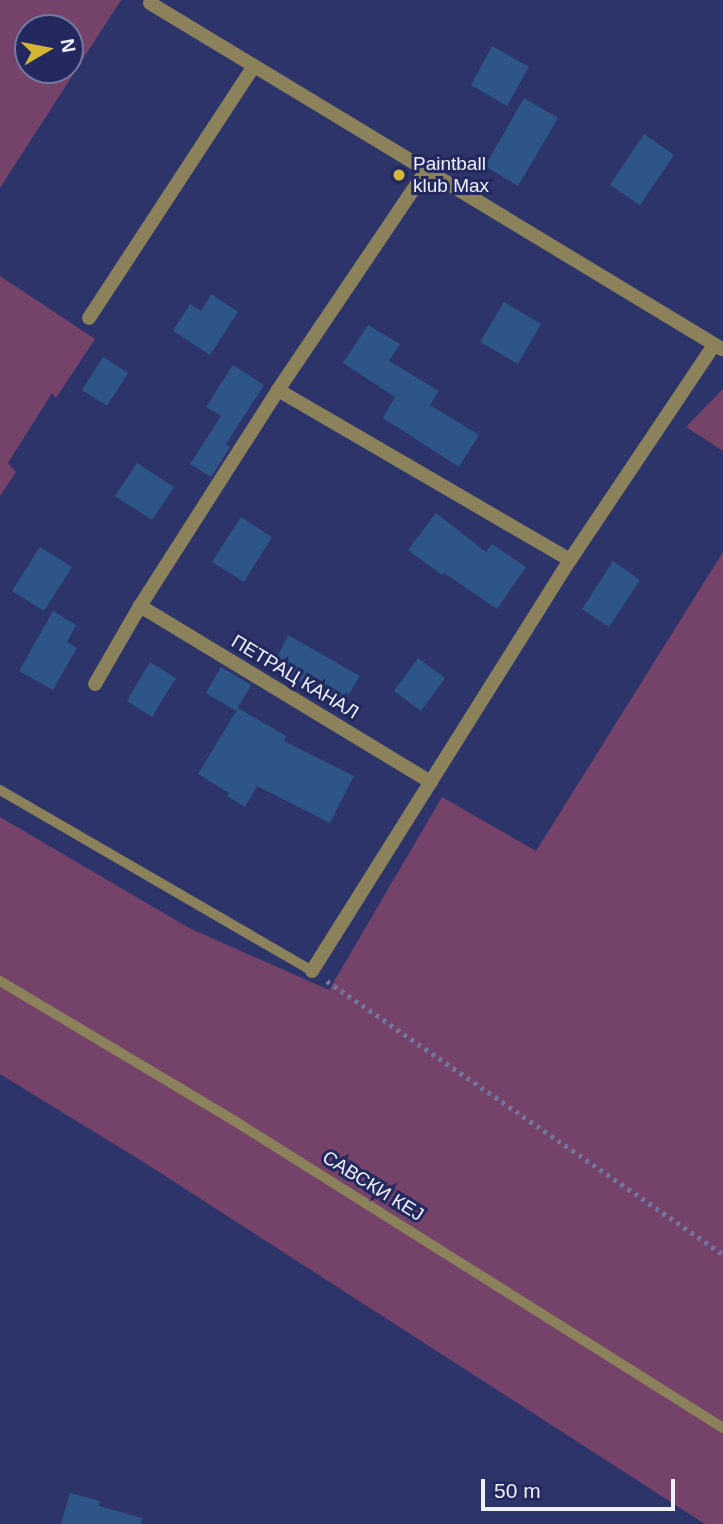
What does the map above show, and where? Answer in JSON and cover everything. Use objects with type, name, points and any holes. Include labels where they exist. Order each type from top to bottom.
[{"type":"street","points":[[150,2],[719,347],[570,560],[312,971]]},
{"type":"street","points":[[89,318],[254,66]]},
{"type":"street","points":[[95,684],[140,606],[278,390],[427,169]]},
{"type":"street","points":[[278,390],[570,560]]},
{"type":"street","name":"ПЕТРАЦ КАНАЛ","points":[[140,606],[431,782]]},
{"type":"lane","points":[[0,790],[312,971]]},
{"type":"lane","name":"САВСКИ КЕЈ","points":[[0,981],[238,1123],[723,1429]]},
{"type":"path","points":[[312,971],[723,1254]]},
{"type":"shaded area","points":[[0,0],[121,0],[84,57],[84,14],[14,14],[14,84],[67,84],[0,188]]},
{"type":"shaded area","points":[[0,276],[95,339],[56,398],[52,393],[8,463],[16,472],[0,496]]},
{"type":"shaded area","points":[[723,389],[723,451],[686,427]]},
{"type":"shaded area","points":[[723,552],[723,1524],[705,1524],[145,1163],[0,1074],[0,817],[189,928],[329,990],[442,797],[536,851]]},
{"type":"building","points":[[492,46],[529,67],[507,106],[471,85]]},
{"type":"building","points":[[524,98],[558,118],[518,186],[485,166]]},
{"type":"building","points":[[644,134],[674,155],[640,205],[610,185]]},
{"type":"building","points":[[211,294],[238,312],[210,355],[173,331],[190,304],[201,311]]},
{"type":"building","points":[[504,302],[541,324],[518,364],[480,342]]},
{"type":"building","points":[[368,325],[400,344],[389,361],[439,391],[430,405],[479,435],[459,467],[383,418],[395,397],[343,363]]},
{"type":"building","points":[[103,357],[128,373],[107,406],[82,390]]},
{"type":"building","points":[[233,365],[264,385],[226,444],[230,447],[211,477],[190,464],[221,416],[206,407]]},
{"type":"building","points":[[137,463],[174,487],[152,520],[115,496]]},
{"type":"building","points":[[436,513],[486,552],[492,544],[526,567],[497,609],[408,550]]},
{"type":"building","points":[[241,517],[272,537],[244,582],[212,562]]},
{"type":"building","points":[[40,547],[72,567],[44,611],[12,591]]},
{"type":"building","points":[[613,561],[640,580],[609,627],[582,609]]},
{"type":"building","points":[[53,611],[76,625],[67,642],[77,648],[53,690],[19,671]]},
{"type":"building","points":[[288,635],[360,676],[343,704],[272,668]]},
{"type":"building","points":[[418,658],[445,678],[421,711],[394,691]]},
{"type":"building","points":[[150,662],[176,678],[152,717],[127,701]]},
{"type":"building","points":[[221,667],[251,685],[236,711],[206,693]]},
{"type":"building","points":[[238,708],[286,736],[284,741],[354,776],[330,823],[257,786],[245,807],[227,796],[229,793],[198,774]]},
{"type":"building","points":[[70,1493],[100,1501],[99,1506],[142,1518],[141,1524],[61,1524]]},
{"type":"place","name":"Paintball klub Max","points":[[399,175]]}]
